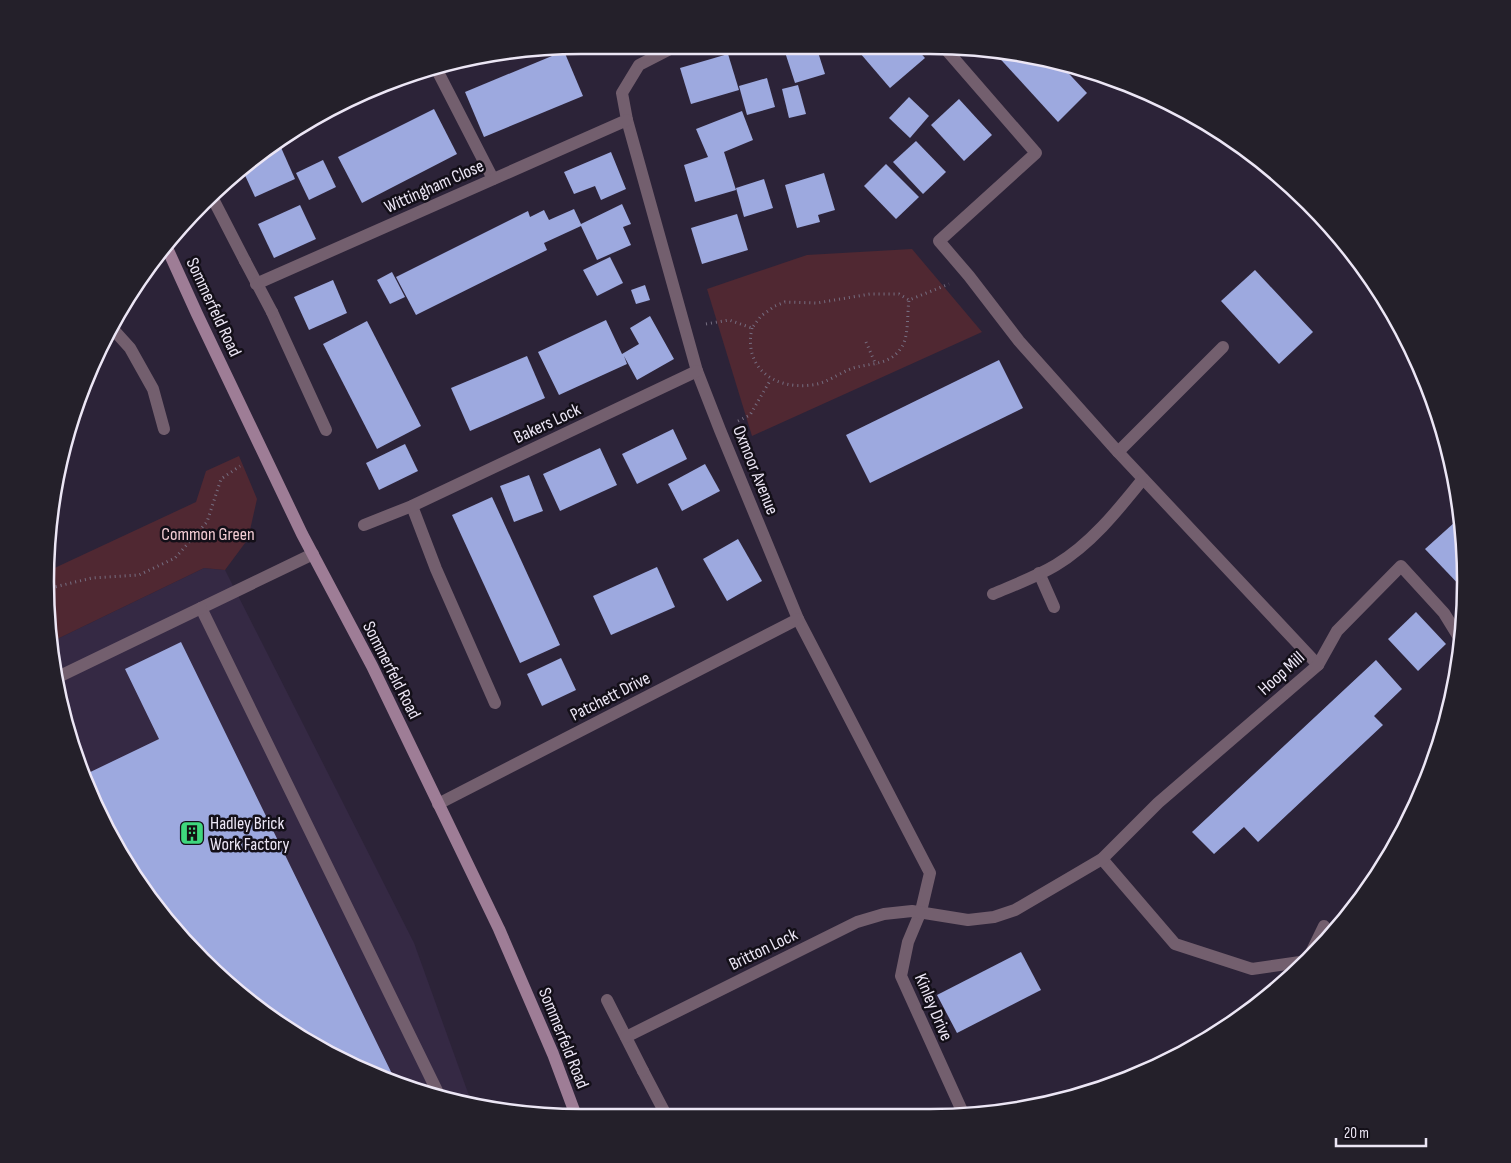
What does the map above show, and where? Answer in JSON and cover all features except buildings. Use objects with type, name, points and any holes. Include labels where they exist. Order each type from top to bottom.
[{"type":"street","name":"Oxmoor Avenue","points":[[660,54],[639,65],[622,93],[627,120],[697,371],[798,619],[930,872],[921,911]]},
{"type":"street","points":[[950,55],[1036,153],[938,241],[969,276],[1019,341],[1118,452],[1318,665]]},
{"type":"street","points":[[439,74],[493,180]]},
{"type":"street","name":"Wittingham Close","points":[[256,284],[627,120]]},
{"type":"street","points":[[215,202],[272,312],[326,430]]},
{"type":"street","name":"Sommerfeld Road","points":[[169,253],[313,554],[372,666],[511,956],[553,1054],[573,1109]]},
{"type":"street","points":[[116,333],[130,348],[153,389],[164,429]]},
{"type":"street","points":[[1118,452],[1223,347]]},
{"type":"street","name":"Bakers Lock","points":[[364,525],[412,506],[697,371]]},
{"type":"street","points":[[993,594],[1056,565],[1076,551],[1101,528],[1144,479]]},
{"type":"street","points":[[412,506],[436,569],[496,703]]},
{"type":"street","points":[[63,676],[313,554]]},
{"type":"street","name":"Hoop Mill","points":[[921,911],[968,920],[994,917],[1015,910],[1102,859],[1158,803],[1318,665],[1337,631],[1401,566],[1444,613],[1455,630]]},
{"type":"street","points":[[1039,573],[1054,607]]},
{"type":"street","points":[[201,608],[436,1088]]},
{"type":"street","name":"Patchett Drive","points":[[438,804],[798,619]]},
{"type":"street","points":[[1102,859],[1175,944],[1252,968],[1294,963]]},
{"type":"street","name":"Britton Lock","points":[[626,1037],[857,922],[884,914],[921,911]]},
{"type":"street","name":"Kinley Drive","points":[[921,911],[908,942],[900,976],[961,1108]]},
{"type":"street","points":[[1318,938],[1324,926]]},
{"type":"street","points":[[607,1000],[663,1109]]},
{"type":"path","points":[[909,300],[969,276]]},
{"type":"path","points":[[870,294],[899,294],[909,300],[908,333],[902,348],[890,359],[876,365],[853,368],[834,378],[811,386],[792,385],[771,379],[762,372],[753,360],[749,341],[752,328],[761,316],[775,306],[786,302],[817,303],[870,294]]},
{"type":"path","points":[[686,329],[728,320],[752,328]]},
{"type":"path","points":[[866,342],[876,365]]},
{"type":"path","points":[[720,430],[750,415],[771,379]]},
{"type":"path","points":[[54,587],[92,578],[139,574],[174,558],[207,522],[221,479],[240,466]]},
{"type":"shaded area","points":[[204,568],[225,570],[414,943],[469,1097],[412,1081],[380,1069],[318,1039],[260,1000],[208,955],[163,903],[143,875],[108,815],[82,751],[72,718],[64,684],[57,639]]},
{"type":"green space","points":[[912,249],[982,332],[752,436],[707,289],[807,255]]},
{"type":"green space","name":"Common Green","points":[[239,456],[257,499],[248,539],[225,570],[204,568],[57,639],[54,568],[196,502],[206,471]]},
{"type":"place","name":"Hadley Brick Work Factory","points":[[192,833]]}]
